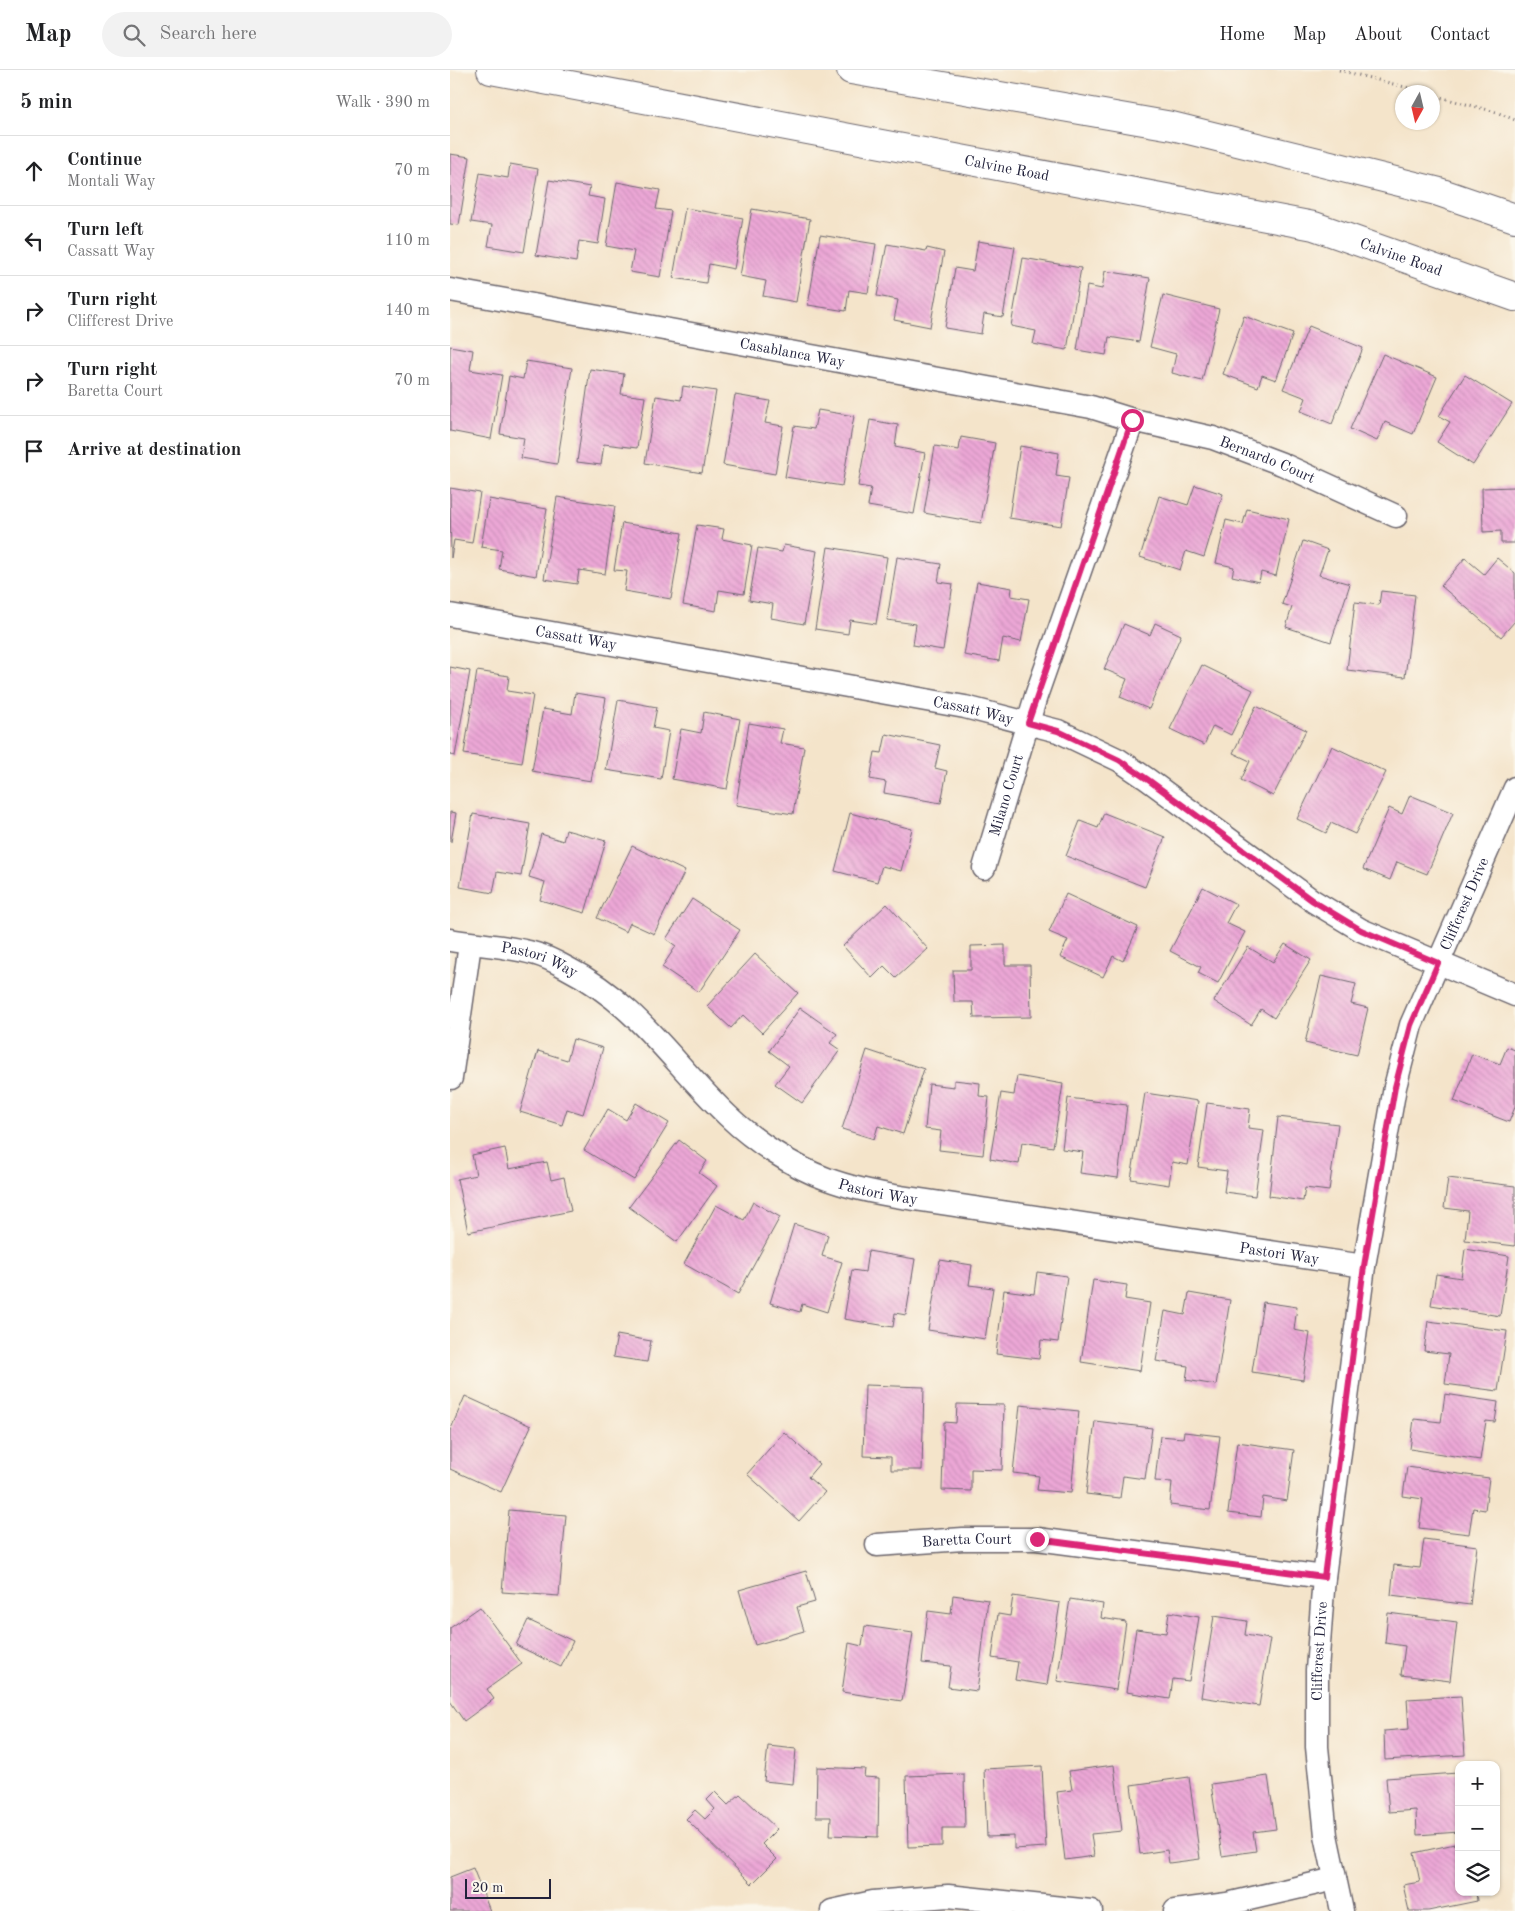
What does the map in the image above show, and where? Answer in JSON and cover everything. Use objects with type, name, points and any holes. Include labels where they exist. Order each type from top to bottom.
[{"type":"main road","name":"Calvine Road","points":[[491,70],[1314,226],[1515,297]]},
{"type":"main road","points":[[851,70],[1172,126],[1436,191],[1515,218]]},
{"type":"street","name":"Casablanca Way","points":[[450,290],[1091,408],[1132,420]]},
{"type":"street","name":"Bernardo Court","points":[[1132,420],[1213,438],[1282,464],[1396,516]]},
{"type":"street","name":"Milano Court","points":[[984,868],[1028,723],[1132,420]]},
{"type":"street","name":"Cassatt Way","points":[[450,615],[965,708],[1058,731],[1119,760],[1313,901],[1361,930],[1515,995]]},
{"type":"street","name":"Cliffcrest Drive","points":[[1342,1911],[1326,1836],[1317,1747],[1316,1670],[1324,1577],[1364,1266],[1395,1087],[1411,1025],[1515,788]]},
{"type":"street","name":"Pastori Way","points":[[450,1078],[460,942],[536,954],[567,968],[596,985],[623,1005],[648,1028],[728,1116],[777,1154],[826,1179],[865,1191],[900,1197],[1364,1266]]},
{"type":"street","name":"Baretta Court","points":[[877,1545],[964,1539],[1037,1539],[1324,1577]]},
{"type":"street","points":[[1175,1911],[1227,1904],[1335,1879]]},
{"type":"street","points":[[832,1911],[873,1902],[948,1896],[1023,1908],[1091,1911]]},
{"type":"path","points":[[1339,70],[1397,85]]},
{"type":"path","points":[[1440,97],[1496,112],[1515,120]]},
{"type":"building","points":[[450,154],[470,157],[459,225],[450,224]]},
{"type":"building","points":[[510,164],[538,169],[524,252],[488,246],[492,225],[471,222],[480,173],[508,178]]},
{"type":"building","points":[[549,180],[590,187],[588,196],[605,199],[598,244],[579,241],[576,262],[536,255]]},
{"type":"building","points":[[617,182],[660,190],[656,209],[671,211],[660,277],[630,272],[634,251],[606,246]]},
{"type":"building","points":[[685,208],[743,218],[734,269],[709,264],[706,283],[673,278]]},
{"type":"building","points":[[752,209],[810,219],[796,302],[763,296],[766,281],[740,276]]},
{"type":"building","points":[[820,235],[876,244],[868,293],[849,290],[846,311],[808,305]]},
{"type":"building","points":[[978,241],[1015,247],[1003,317],[984,314],[981,334],[945,328],[955,268],[973,271]]},
{"type":"building","points":[[887,244],[926,251],[927,248],[944,252],[930,327],[894,320],[898,300],[877,296]]},
{"type":"building","points":[[1023,258],[1081,268],[1067,350],[1033,344],[1036,331],[1011,326]]},
{"type":"building","points":[[1105,271],[1150,278],[1139,342],[1109,337],[1106,355],[1077,350],[1087,286],[1102,289]]},
{"type":"building","points":[[1163,295],[1219,309],[1202,381],[1172,373],[1176,354],[1150,347]]},
{"type":"building","points":[[1244,316],[1293,334],[1276,380],[1262,375],[1258,387],[1223,374]]},
{"type":"building","points":[[1309,326],[1363,348],[1332,424],[1301,411],[1306,398],[1283,389]]},
{"type":"building","points":[[450,346],[473,350],[470,370],[502,375],[491,439],[450,431]]},
{"type":"building","points":[[1383,354],[1437,377],[1413,434],[1385,422],[1377,441],[1350,429]]},
{"type":"building","points":[[526,361],[572,368],[557,464],[521,458],[524,438],[500,434],[509,376],[523,379]]},
{"type":"building","points":[[590,369],[624,374],[621,394],[645,397],[637,448],[604,444],[601,465],[577,462]]},
{"type":"building","points":[[1465,375],[1512,404],[1473,465],[1437,442],[1450,422],[1439,416]]},
{"type":"building","points":[[683,386],[716,391],[702,473],[645,463],[656,396],[681,400]]},
{"type":"building","points":[[735,395],[770,401],[765,423],[783,426],[775,474],[723,465]]},
{"type":"building","points":[[818,410],[854,416],[842,486],[785,477],[794,426],[814,429]]},
{"type":"building","points":[[870,420],[898,425],[895,447],[925,453],[914,514],[868,506],[871,488],[858,486]]},
{"type":"building","points":[[961,437],[995,443],[981,523],[924,513],[935,446],[959,450]]},
{"type":"building","points":[[1020,446],[1059,453],[1056,476],[1069,478],[1061,526],[1009,518]]},
{"type":"building","points":[[1195,485],[1223,494],[1204,557],[1186,551],[1180,570],[1140,557],[1159,496],[1188,505]]},
{"type":"building","points":[[1515,487],[1515,543],[1501,543],[1501,531],[1483,532],[1482,488]]},
{"type":"building","points":[[450,488],[480,493],[472,543],[454,540],[451,558]]},
{"type":"building","points":[[557,497],[615,506],[605,574],[579,570],[577,584],[544,579]]},
{"type":"building","points":[[489,499],[547,509],[536,576],[499,569],[502,550],[481,547]]},
{"type":"building","points":[[1247,509],[1289,519],[1276,576],[1261,572],[1259,582],[1232,576],[1234,567],[1216,563],[1226,520],[1243,524]]},
{"type":"building","points":[[622,523],[682,533],[671,599],[624,591],[627,571],[614,570]]},
{"type":"building","points":[[697,525],[724,529],[722,539],[752,545],[744,594],[719,590],[716,611],[683,605]]},
{"type":"building","points":[[1303,541],[1328,550],[1319,575],[1350,584],[1331,642],[1286,627],[1292,607],[1282,604]]},
{"type":"building","points":[[784,545],[817,551],[804,624],[771,618],[773,604],[749,600],[758,548],[782,552]]},
{"type":"building","points":[[828,547],[887,557],[876,624],[850,620],[848,634],[815,629]]},
{"type":"building","points":[[897,557],[941,564],[938,582],[953,584],[943,650],[913,645],[916,624],[887,620]]},
{"type":"building","points":[[1465,558],[1484,574],[1497,558],[1515,573],[1515,621],[1501,637],[1441,586]]},
{"type":"building","points":[[977,582],[1012,588],[1011,596],[1029,599],[1021,642],[1003,638],[999,661],[964,655]]},
{"type":"building","points":[[1381,591],[1415,595],[1405,677],[1347,670],[1355,602],[1379,605]]},
{"type":"building","points":[[1155,623],[1181,635],[1149,709],[1120,697],[1127,679],[1104,669],[1124,624],[1150,635]]},
{"type":"building","points":[[1202,665],[1253,690],[1231,735],[1213,726],[1204,745],[1170,729]]},
{"type":"building","points":[[450,667],[470,671],[455,756],[450,755]]},
{"type":"building","points":[[477,671],[509,676],[507,691],[533,695],[522,763],[464,754]]},
{"type":"building","points":[[575,693],[606,698],[591,781],[532,771],[543,709],[572,714]]},
{"type":"building","points":[[618,700],[657,707],[653,728],[669,731],[661,779],[606,770]]},
{"type":"building","points":[[1256,706],[1306,730],[1273,796],[1241,780],[1250,761],[1233,753]]},
{"type":"building","points":[[704,712],[740,719],[727,789],[672,779],[681,729],[701,733]]},
{"type":"building","points":[[749,723],[783,729],[780,743],[804,747],[793,814],[736,805]]},
{"type":"building","points":[[886,734],[940,745],[935,768],[947,771],[941,803],[884,793],[886,782],[870,779],[875,752],[882,753]]},
{"type":"building","points":[[1332,746],[1386,772],[1355,834],[1331,823],[1326,833],[1297,819]]},
{"type":"building","points":[[1410,795],[1453,813],[1427,874],[1397,862],[1390,880],[1363,869],[1389,808],[1402,814]]},
{"type":"building","points":[[450,812],[456,813],[451,842],[450,842]]},
{"type":"building","points":[[850,813],[912,829],[901,871],[882,866],[877,882],[835,871]]},
{"type":"building","points":[[1104,813],[1165,837],[1145,887],[1066,856],[1080,821],[1098,828]]},
{"type":"building","points":[[473,814],[530,824],[521,876],[497,872],[493,893],[460,887]]},
{"type":"building","points":[[566,830],[606,841],[585,913],[540,900],[545,882],[529,877],[541,834],[563,841]]},
{"type":"building","points":[[632,846],[685,871],[654,934],[630,923],[626,932],[597,918]]},
{"type":"building","points":[[1203,887],[1236,904],[1226,923],[1245,932],[1218,983],[1198,973],[1201,967],[1170,951]]},
{"type":"building","points":[[1066,894],[1138,927],[1123,961],[1113,956],[1103,977],[1060,957],[1068,940],[1049,932]]},
{"type":"building","points":[[692,899],[740,930],[699,992],[662,967],[676,946],[666,939]]},
{"type":"building","points":[[887,904],[928,949],[896,978],[884,966],[872,978],[843,946]]},
{"type":"building","points":[[1285,944],[1311,960],[1274,1018],[1261,1009],[1251,1025],[1214,1001],[1248,947],[1273,962]]},
{"type":"building","points":[[1005,945],[1005,965],[1030,965],[1031,1017],[974,1018],[973,1002],[954,1002],[953,970],[971,970],[971,946]]},
{"type":"building","points":[[755,954],[798,993],[762,1033],[743,1015],[731,1028],[707,1006]]},
{"type":"building","points":[[1321,976],[1356,984],[1351,1004],[1368,1008],[1357,1055],[1305,1043]]},
{"type":"building","points":[[800,1008],[837,1034],[830,1043],[840,1050],[802,1103],[775,1084],[789,1066],[769,1051]]},
{"type":"building","points":[[573,1039],[603,1048],[583,1114],[567,1109],[562,1125],[520,1112],[538,1051],[567,1060]]},
{"type":"building","points":[[1507,1047],[1515,1050],[1515,1107],[1509,1122],[1454,1101],[1472,1054],[1500,1064]]},
{"type":"building","points":[[867,1050],[924,1069],[903,1134],[878,1126],[874,1139],[842,1129]]},
{"type":"building","points":[[1017,1076],[1063,1084],[1053,1147],[1022,1142],[1019,1164],[990,1159],[1001,1093],[1014,1095]]},
{"type":"building","points":[[954,1080],[980,1083],[979,1096],[989,1097],[983,1155],[939,1150],[941,1131],[925,1129],[929,1084],[954,1087]]},
{"type":"building","points":[[1145,1093],[1198,1101],[1188,1165],[1172,1162],[1169,1185],[1131,1179]]},
{"type":"building","points":[[1068,1098],[1127,1105],[1118,1178],[1080,1173],[1083,1152],[1062,1149]]},
{"type":"building","points":[[636,1103],[669,1123],[634,1180],[584,1150],[608,1109],[626,1120]]},
{"type":"building","points":[[1207,1103],[1250,1109],[1248,1128],[1264,1130],[1255,1196],[1224,1192],[1227,1171],[1198,1167]]},
{"type":"building","points":[[1278,1117],[1338,1124],[1329,1191],[1305,1188],[1303,1201],[1269,1196]]},
{"type":"building","points":[[679,1140],[707,1161],[699,1173],[717,1186],[677,1242],[629,1207]]},
{"type":"building","points":[[505,1148],[509,1169],[547,1162],[551,1180],[564,1177],[571,1211],[468,1232],[457,1179],[476,1175],[472,1155]]},
{"type":"building","points":[[1448,1178],[1515,1186],[1515,1246],[1465,1240],[1468,1211],[1444,1208]]},
{"type":"building","points":[[753,1202],[780,1217],[738,1294],[684,1264],[716,1205],[744,1220]]},
{"type":"building","points":[[794,1224],[828,1235],[822,1256],[842,1262],[827,1312],[802,1304],[800,1312],[770,1303]]},
{"type":"building","points":[[1465,1249],[1509,1256],[1500,1316],[1431,1305],[1436,1274],[1461,1278]]},
{"type":"building","points":[[868,1251],[915,1259],[906,1315],[895,1313],[893,1327],[844,1319],[852,1270],[865,1272]]},
{"type":"building","points":[[940,1260],[972,1265],[969,1285],[993,1288],[985,1339],[928,1330]]},
{"type":"building","points":[[1037,1272],[1067,1276],[1058,1342],[1041,1340],[1039,1359],[996,1354],[1004,1290],[1034,1294]]},
{"type":"building","points":[[1093,1280],[1127,1285],[1125,1299],[1150,1303],[1140,1371],[1081,1362]]},
{"type":"building","points":[[1189,1293],[1230,1300],[1216,1385],[1186,1380],[1188,1366],[1156,1361],[1165,1311],[1185,1315]]},
{"type":"building","points":[[1263,1302],[1297,1307],[1294,1330],[1310,1333],[1303,1380],[1252,1372]]},
{"type":"building","points":[[1428,1321],[1507,1331],[1498,1391],[1445,1384],[1449,1354],[1424,1351]]},
{"type":"building","points":[[617,1335],[651,1341],[647,1362],[613,1357]]},
{"type":"building","points":[[865,1385],[924,1387],[922,1470],[891,1470],[891,1457],[863,1456]]},
{"type":"building","points":[[1445,1394],[1498,1402],[1495,1422],[1486,1421],[1480,1460],[1410,1449],[1414,1419],[1441,1422]]},
{"type":"building","points":[[465,1396],[531,1426],[501,1492],[450,1469],[450,1431]]},
{"type":"building","points":[[957,1404],[1004,1405],[1002,1470],[971,1469],[971,1491],[942,1490],[944,1422],[956,1423]]},
{"type":"building","points":[[1020,1405],[1079,1411],[1071,1493],[1037,1490],[1039,1476],[1013,1473]]},
{"type":"building","points":[[1095,1421],[1152,1428],[1145,1479],[1123,1476],[1120,1498],[1086,1494]]},
{"type":"building","points":[[784,1432],[819,1464],[808,1477],[825,1492],[799,1521],[747,1474]]},
{"type":"building","points":[[1184,1432],[1220,1436],[1210,1510],[1170,1505],[1172,1482],[1155,1481],[1160,1436],[1183,1438]]},
{"type":"building","points":[[1237,1442],[1294,1450],[1287,1501],[1263,1497],[1261,1517],[1228,1513]]},
{"type":"building","points":[[1407,1467],[1489,1478],[1485,1510],[1473,1508],[1469,1534],[1419,1528],[1423,1499],[1403,1496]]},
{"type":"building","points":[[509,1510],[566,1515],[559,1596],[502,1592]]},
{"type":"building","points":[[1424,1539],[1477,1546],[1470,1605],[1391,1595],[1394,1565],[1420,1568]]},
{"type":"building","points":[[806,1571],[815,1602],[797,1607],[804,1631],[755,1645],[739,1590]]},
{"type":"building","points":[[953,1595],[988,1600],[977,1691],[948,1687],[951,1666],[922,1663],[928,1611],[951,1614]]},
{"type":"building","points":[[1013,1596],[1060,1603],[1047,1685],[1015,1680],[1018,1662],[992,1658],[998,1614],[1010,1616]]},
{"type":"building","points":[[1070,1599],[1103,1604],[1101,1618],[1126,1622],[1116,1690],[1057,1681]]},
{"type":"building","points":[[480,1607],[522,1664],[487,1689],[494,1699],[464,1721],[450,1701],[450,1628]]},
{"type":"building","points":[[1169,1612],[1199,1617],[1189,1681],[1173,1679],[1170,1699],[1126,1692],[1136,1629],[1166,1633]]},
{"type":"building","points":[[1388,1613],[1457,1622],[1450,1681],[1401,1675],[1405,1646],[1385,1643]]},
{"type":"building","points":[[1214,1616],[1247,1621],[1245,1635],[1270,1639],[1259,1706],[1201,1697]]},
{"type":"building","points":[[528,1620],[573,1641],[561,1667],[516,1645]]},
{"type":"building","points":[[865,1626],[913,1633],[902,1701],[842,1692],[849,1643],[862,1646]]},
{"type":"building","points":[[1461,1696],[1465,1755],[1385,1760],[1384,1731],[1409,1729],[1407,1699]]},
{"type":"building","points":[[768,1746],[796,1749],[793,1784],[764,1781]]},
{"type":"building","points":[[1114,1765],[1122,1831],[1091,1834],[1094,1856],[1065,1860],[1057,1792],[1072,1790],[1069,1771]]},
{"type":"building","points":[[1042,1766],[1046,1847],[1014,1849],[1014,1836],[987,1837],[984,1769]]},
{"type":"building","points":[[817,1767],[865,1769],[864,1777],[879,1778],[878,1837],[830,1835],[831,1817],[816,1817]]},
{"type":"building","points":[[1455,1773],[1455,1832],[1417,1835],[1416,1810],[1389,1812],[1386,1778]]},
{"type":"building","points":[[964,1774],[965,1828],[942,1828],[942,1846],[908,1847],[906,1776]]},
{"type":"building","points":[[1268,1776],[1276,1829],[1253,1832],[1256,1851],[1222,1856],[1211,1784]]},
{"type":"building","points":[[1189,1777],[1200,1859],[1169,1863],[1167,1850],[1140,1854],[1131,1785]]},
{"type":"building","points":[[715,1792],[728,1805],[740,1794],[777,1829],[762,1844],[777,1859],[752,1884],[686,1819],[695,1810],[705,1819],[715,1809],[707,1800]]},
{"type":"building","points":[[1455,1844],[1455,1896],[1476,1896],[1477,1901],[1428,1911],[1409,1911],[1403,1885],[1420,1882],[1414,1853]]},
{"type":"building","points":[[473,1868],[490,1911],[450,1911],[450,1877]]},
{"type":"route","points":[[1037,1539],[1324,1577],[1364,1266],[1395,1087],[1411,1025],[1438,963],[1361,930],[1313,901],[1119,760],[1058,731],[1028,723],[1132,420]]}]
